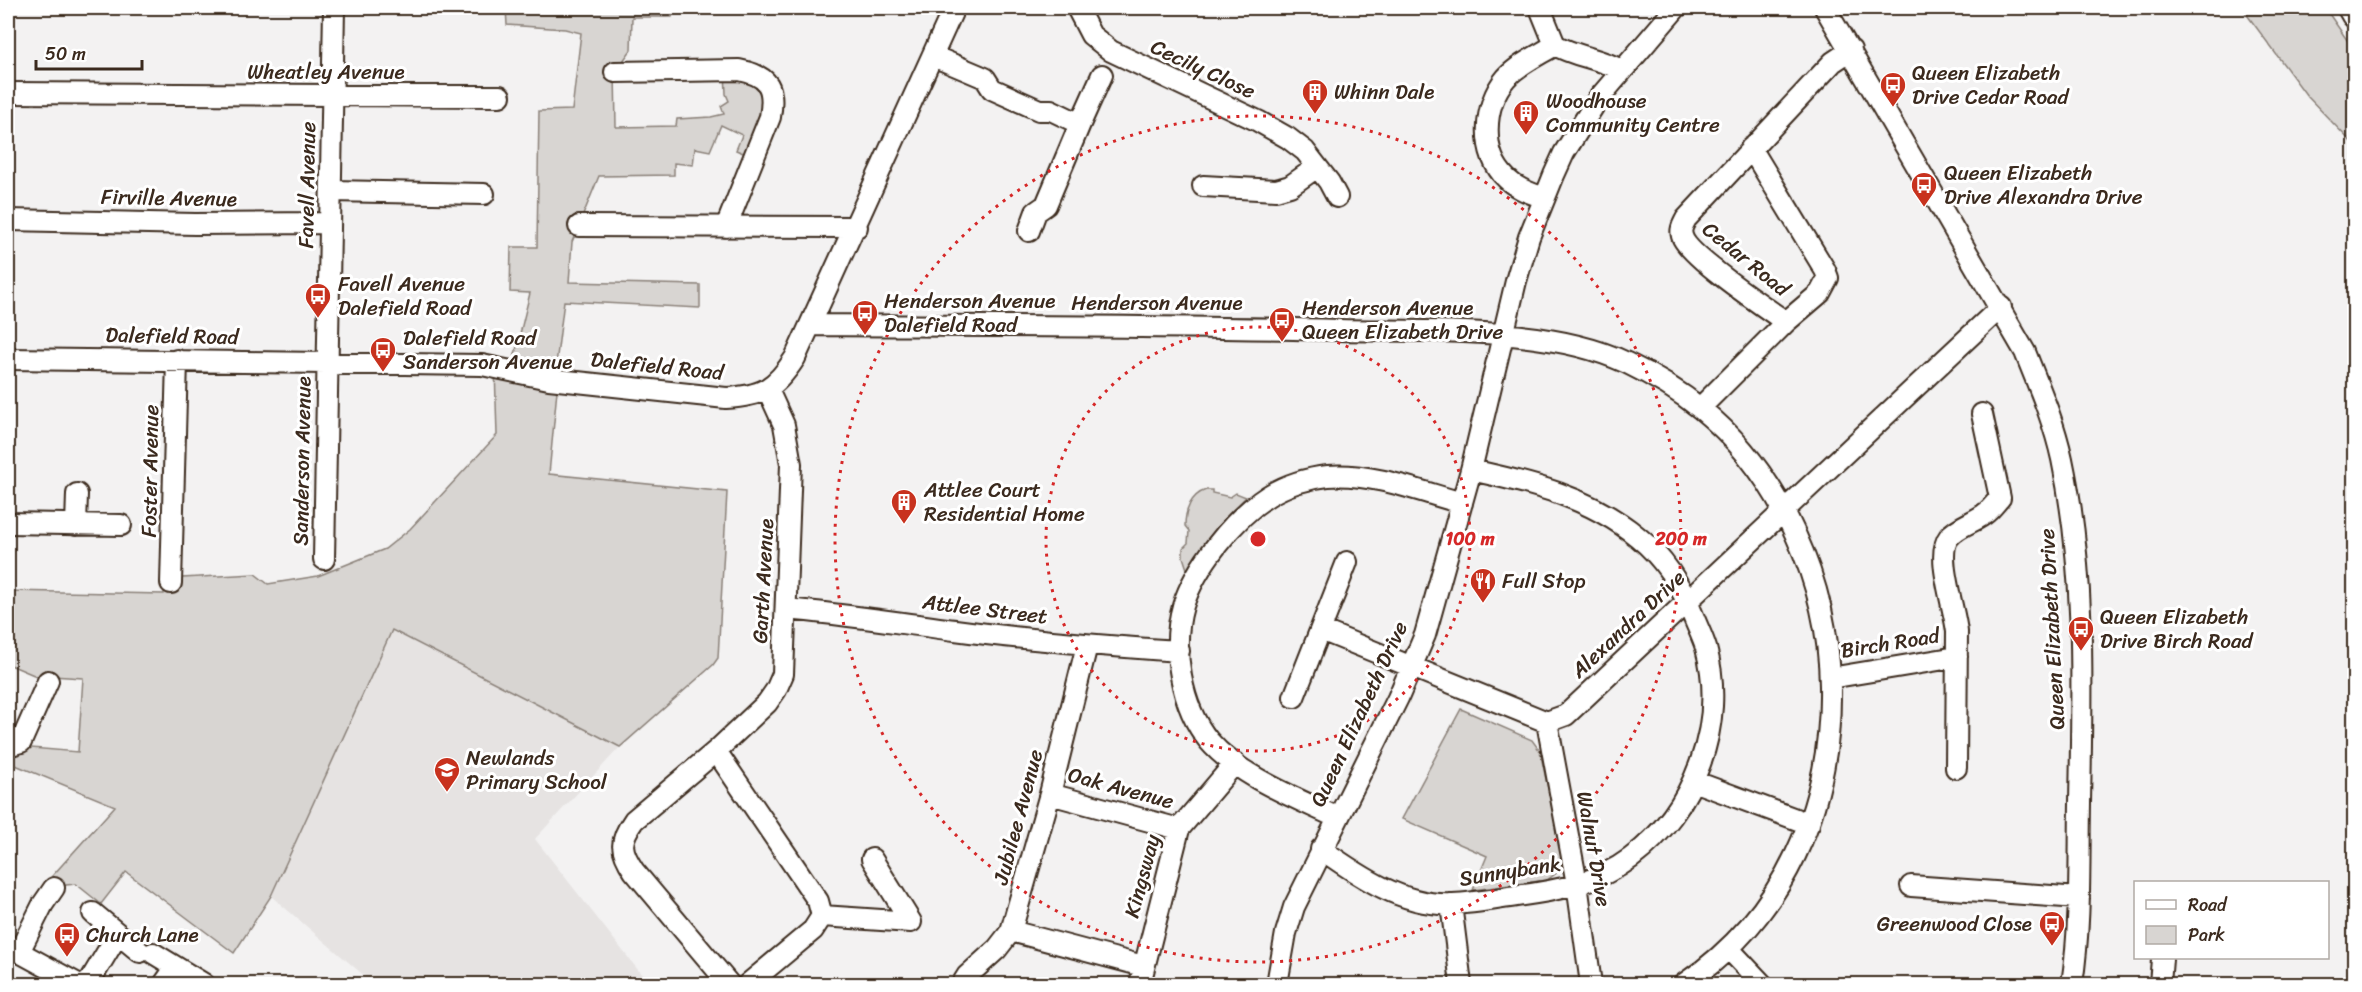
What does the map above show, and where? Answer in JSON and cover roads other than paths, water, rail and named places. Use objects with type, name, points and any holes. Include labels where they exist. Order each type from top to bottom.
[{"type":"main road","points":[[2350,8],[2355,15]]},
{"type":"street","name":"Favell Avenue","points":[[327,363],[334,8]]},
{"type":"street","points":[[768,390],[783,376],[795,358],[857,227],[954,8]]},
{"type":"street","name":"Cecily Close","points":[[1077,8],[1091,35],[1111,51],[1278,132],[1305,151],[1337,197]]},
{"type":"street","points":[[1540,8],[1555,45],[1596,58],[1621,70]]},
{"type":"street","name":"Queen Elizabeth Drive","points":[[1277,984],[1286,933],[1294,907],[1413,666],[1425,635],[1471,470],[1515,281],[1544,198],[1564,153],[1577,131],[1621,70],[1676,8]]},
{"type":"street","name":"Queen Elizabeth Drive","points":[[1826,8],[2025,352],[2044,398],[2061,458],[2072,520],[2080,625],[2079,898],[2072,984]]},
{"type":"street","points":[[1544,198],[1522,190],[1507,179],[1495,162],[1489,142],[1488,118],[1494,96],[1506,78],[1555,45]]},
{"type":"street","name":"Cedar Road","points":[[1786,322],[1696,255],[1682,237],[1681,228],[1686,219],[1751,148],[1833,62],[1851,50]]},
{"type":"street","points":[[933,56],[985,78],[992,89],[1039,110],[1051,110],[1080,124]]},
{"type":"street","points":[[615,72],[740,70],[753,72],[764,78],[771,88],[770,117],[726,227]]},
{"type":"street","points":[[1029,231],[1036,212],[1046,205],[1102,75]]},
{"type":"street","name":"Wheatley Avenue","points":[[8,93],[197,96],[332,94],[500,96]]},
{"type":"street","name":"Cedar Road","points":[[1700,408],[1786,322],[1820,293],[1828,278],[1751,148]]},
{"type":"street","points":[[1203,186],[1276,190],[1290,186],[1317,167]]},
{"type":"street","points":[[331,191],[484,194]]},
{"type":"street","name":"Firville Avenue","points":[[8,220],[195,224],[330,223]]},
{"type":"street","points":[[579,226],[857,227]]},
{"type":"street","name":"Alexandra Drive","points":[[1547,722],[1566,715],[2001,308]]},
{"type":"street","name":"Henderson Avenue","points":[[810,324],[1261,328],[1503,334],[1582,348],[1625,362],[1700,408],[1733,438],[1761,474],[1783,512],[1810,570],[1823,614],[1830,678],[1831,714],[1827,755],[1819,794],[1800,846],[1781,883],[1729,949],[1684,984]]},
{"type":"street","name":"Dalefield Road","points":[[8,358],[482,365],[549,380],[726,398],[754,395],[768,390]]},
{"type":"street","name":"Foster Avenue","points":[[171,583],[177,360]]},
{"type":"street","name":"Sanderson Avenue","points":[[324,559],[327,363]]},
{"type":"street","name":"Garth Avenue","points":[[729,984],[634,871],[626,858],[622,845],[625,833],[634,820],[716,751],[767,703],[783,674],[791,464],[784,425],[768,390]]},
{"type":"street","name":"Birch Road","points":[[1956,768],[1956,616],[1944,559],[1944,547],[1949,537],[1987,512],[2000,498],[1982,414]]},
{"type":"street","name":"Sunnybank","points":[[1321,849],[1365,879],[1404,896],[1451,904],[1557,890],[1604,874],[1630,859],[1652,841],[1681,804],[1703,757],[1710,731],[1712,703],[1706,648],[1688,601],[1665,564],[1639,537],[1607,514],[1548,488],[1471,470]]},
{"type":"street","points":[[1338,818],[1235,764],[1209,741],[1185,693],[1179,651],[1179,625],[1183,606],[1205,562],[1221,539],[1267,496],[1303,481],[1328,476],[1350,476],[1462,503]]},
{"type":"street","points":[[76,525],[77,494]]},
{"type":"street","points":[[8,523],[121,525]]},
{"type":"street","points":[[1294,697],[1347,562]]},
{"type":"street","name":"Attlee Street","points":[[786,609],[1087,645],[1179,651]]},
{"type":"street","points":[[1321,630],[1547,722]]},
{"type":"street","name":"Jubilee Avenue","points":[[962,984],[967,976],[997,949],[1011,931],[1050,794],[1087,645]]},
{"type":"street","name":"Birch Road","points":[[1830,678],[1957,657]]},
{"type":"street","points":[[8,746],[21,742],[48,681]]},
{"type":"street","name":"Walnut Drive","points":[[1547,722],[1577,884],[1591,984]]},
{"type":"street","points":[[716,751],[818,901],[822,916],[813,930],[748,984]]},
{"type":"street","name":"Kingsway","points":[[1141,975],[1179,829],[1235,764]]},
{"type":"street","points":[[1693,781],[1809,824]]},
{"type":"street","name":"Oak Avenue","points":[[1050,794],[1179,829]]},
{"type":"street","points":[[822,916],[910,922],[872,859]]},
{"type":"street","points":[[1911,886],[2079,898]]},
{"type":"street","points":[[54,888],[13,949],[78,984]]},
{"type":"street","points":[[1451,904],[1461,984]]},
{"type":"street","points":[[93,913],[118,934],[146,952],[204,984]]},
{"type":"street","points":[[1011,931],[1141,975]]},
{"type":"street","points":[[88,984],[118,934]]},
{"type":"street","points":[[1729,949],[1762,984]]},
{"type":"street","points":[[2160,984],[2162,959]]},
{"type":"street","points":[[165,984],[176,968]]},
{"type":"place","name":"Queen Elizabeth Drive Cedar Road","points":[[1893,108]]},
{"type":"place","name":"Whinn Dale","points":[[1315,115]]},
{"type":"place","name":"Woodhouse Community Centre","points":[[1526,136]]},
{"type":"place","name":"Queen Elizabeth Drive Alexandra Drive","points":[[1924,208]]},
{"type":"place","name":"Favell Avenue Dalefield Road","points":[[318,319]]},
{"type":"place","name":"Henderson Avenue Dalefield Road","points":[[865,336]]},
{"type":"place","name":"Henderson Avenue Queen Elizabeth Drive","points":[[1282,343]]},
{"type":"place","name":"Dalefield Road Sanderson Avenue","points":[[383,373]]},
{"type":"place","name":"Attlee Court Residential Home","points":[[904,525]]},
{"type":"place","name":"Full Stop","points":[[1483,604]]},
{"type":"place","name":"Queen Elizabeth Drive Birch Road","points":[[2081,652]]},
{"type":"place","name":"Newlands Primary School","points":[[447,793]]},
{"type":"place","name":"Greenwood Close","points":[[2052,947]]},
{"type":"place","name":"Church Lane","points":[[67,958]]}]
